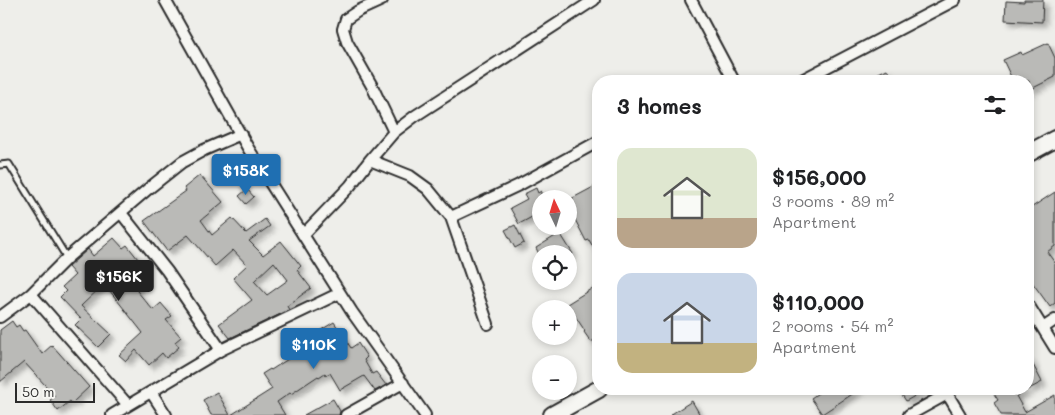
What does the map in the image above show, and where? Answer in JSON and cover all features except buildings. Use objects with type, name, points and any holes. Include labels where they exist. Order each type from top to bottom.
[{"type":"main road","points":[[1034,150],[1055,139]]},
{"type":"main road","points":[[552,415],[592,393]]},
{"type":"street","points":[[165,0],[241,134],[303,235],[352,312],[424,415]]},
{"type":"street","points":[[382,0],[346,19],[343,28],[347,42],[372,86],[394,132]]},
{"type":"street","points":[[303,235],[350,186],[394,132],[415,116],[594,0]]},
{"type":"street","points":[[691,0],[731,75]]},
{"type":"street","points":[[812,75],[956,0]]},
{"type":"street","points":[[0,317],[31,294],[67,258],[182,162],[241,134]]},
{"type":"street","points":[[451,217],[519,185],[592,145]]},
{"type":"street","points":[[370,160],[410,176],[428,189],[451,217],[488,324]]},
{"type":"street","points":[[121,213],[167,271],[221,350]]},
{"type":"street","points":[[112,415],[221,350],[340,293]]},
{"type":"street","points":[[31,294],[128,406]]},
{"type":"street","points":[[1034,314],[1055,348]]},
{"type":"street","points":[[1043,328],[1055,320]]},
{"type":"street","points":[[346,415],[403,384]]},
{"type":"street","points":[[151,392],[166,415]]},
{"type":"street","points":[[909,415],[941,395]]},
{"type":"street","points":[[948,395],[960,415]]},
{"type":"lane","points":[[0,165],[9,164],[67,258]]}]
